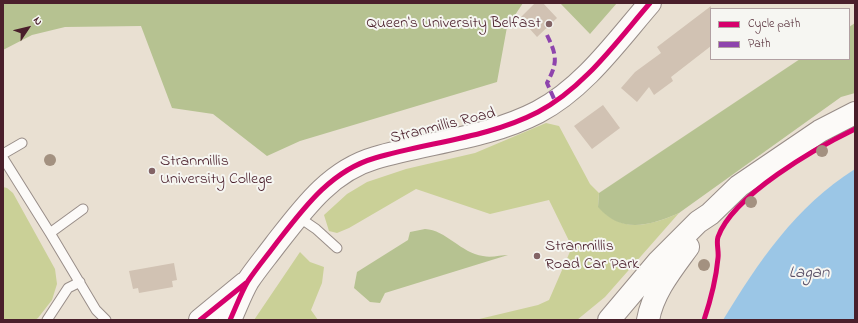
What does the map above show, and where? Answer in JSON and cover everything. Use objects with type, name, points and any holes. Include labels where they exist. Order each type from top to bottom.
[{"type":"street","name":"Stranmillis Road","points":[[230,320],[248,281],[297,216],[335,177],[356,165],[374,158],[480,132],[513,122],[538,112],[560,98],[583,78],[650,3]]},
{"type":"street","points":[[609,320],[658,262],[698,222],[710,214],[739,186],[820,131],[855,114]]},
{"type":"street","points":[[648,320],[650,310],[660,288],[710,214]]},
{"type":"street","name":"Stranmillis Road","points":[[200,320],[248,281]]},
{"type":"lane","points":[[3,154],[22,143]]},
{"type":"lane","points":[[3,158],[96,310],[106,320]]},
{"type":"lane","points":[[50,233],[83,209]]},
{"type":"lane","points":[[297,216],[316,229],[337,248]]},
{"type":"lane","points":[[47,320],[68,288],[80,282]]},
{"type":"green space","points":[[3,3],[523,3],[507,27],[497,82],[300,141],[267,156],[213,114],[172,108],[141,26],[65,27],[32,35],[3,50]]},
{"type":"green space","points":[[560,3],[617,3],[590,34]]},
{"type":"green space","points":[[855,23],[855,93],[841,97],[679,213],[668,218],[646,224],[626,224],[607,216],[598,207],[599,193],[798,60],[850,60],[850,26]]},
{"type":"green space","points":[[546,123],[559,126],[590,184],[599,193],[598,206],[607,215],[616,221],[636,225],[668,218],[679,213],[605,297],[577,320],[475,320],[538,305],[549,300],[572,247],[549,200],[490,214],[416,189],[349,228],[337,233],[329,231],[324,215],[347,194],[367,182],[406,169],[475,153]]},
{"type":"green space","points":[[3,187],[7,188],[13,193],[55,269],[57,284],[52,300],[35,320],[3,320]]},
{"type":"green space","points":[[425,229],[440,233],[475,254],[489,257],[508,255],[385,293],[380,303],[370,302],[354,288],[357,272],[408,240],[410,232]]},
{"type":"green space","points":[[300,252],[310,262],[324,267],[322,283],[311,310],[318,320],[254,320]]},
{"type":"water","name":"Lagan","points":[[855,169],[855,320],[723,320],[750,277],[780,237],[814,200]]},
{"type":"building","points":[[535,3],[543,3],[557,18],[537,37],[520,18]]},
{"type":"building","points":[[711,6],[710,47],[671,77],[673,81],[654,95],[649,87],[637,102],[621,88],[635,72],[661,53],[657,47]]},
{"type":"building","points":[[603,105],[620,128],[592,149],[574,126]]},
{"type":"building","points":[[174,263],[177,280],[172,281],[173,287],[139,293],[138,288],[133,289],[129,271]]},
{"type":"marked path","points":[[547,35],[553,48],[555,59],[553,70],[547,83],[555,101]]},
{"type":"cycle path","points":[[230,320],[248,281],[285,231],[307,205],[344,172],[375,158],[395,152],[479,134],[519,121],[538,112],[555,102],[585,77],[599,63],[650,3]]},
{"type":"cycle path","points":[[704,320],[716,274],[718,237],[727,221],[740,205],[778,174],[798,160],[855,129]]},
{"type":"cycle path","points":[[200,320],[246,283]]},
{"type":"place","name":"Queen's University Belfast","points":[[549,24]]},
{"type":"place","name":"Stranmillis University College","points":[[152,171]]},
{"type":"place","name":"Stranmillis Road Car Park","points":[[537,256]]}]
